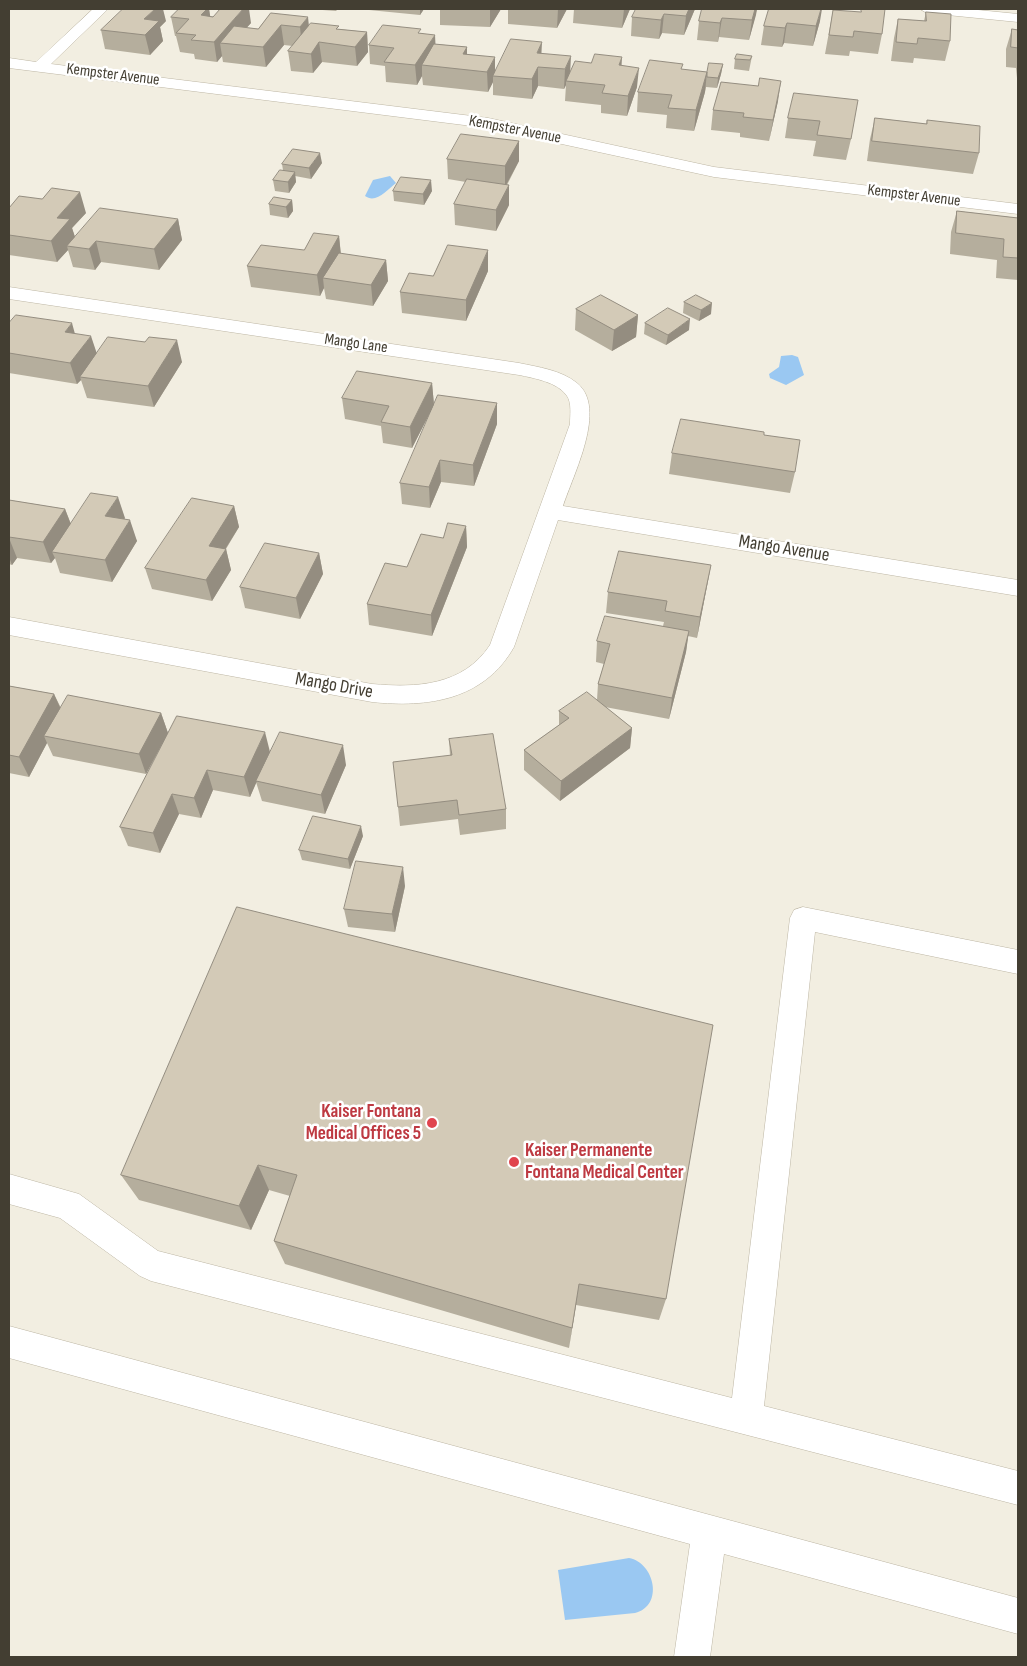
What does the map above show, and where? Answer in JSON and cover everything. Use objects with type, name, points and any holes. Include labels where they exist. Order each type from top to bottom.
[{"type":"street","points":[[40,66],[101,9]]},
{"type":"street","points":[[927,9],[1018,18]]},
{"type":"street","name":"Kempster Avenue","points":[[9,63],[488,123],[714,172],[1018,209]]},
{"type":"street","name":"Mango Lane","points":[[9,293],[519,369],[554,379],[575,392],[580,407],[580,424],[550,511]]},
{"type":"street","name":"Mango Avenue","points":[[550,511],[1018,588]]},
{"type":"street","name":"Mango Drive","points":[[9,626],[372,694],[411,696],[429,693],[466,681],[496,658],[550,511]]},
{"type":"lane","points":[[746,1419],[804,918],[1018,962]]},
{"type":"lane","points":[[9,1189],[68,1205],[151,1266],[1018,1488]]},
{"type":"lane","points":[[9,1342],[1018,1616]]},
{"type":"lane","points":[[692,1657],[709,1532]]},
{"type":"water","points":[[390,176],[396,183],[385,192],[373,198],[365,196],[373,180]]},
{"type":"water","points":[[792,355],[798,357],[804,375],[786,385],[770,378],[769,374],[779,367],[781,356]]},
{"type":"water","points":[[629,1558],[645,1568],[653,1585],[653,1594],[650,1602],[644,1609],[635,1613],[565,1620],[558,1570]]},
{"type":"building","points":[[123,9],[155,9],[144,19],[159,21],[145,35],[101,30]]},
{"type":"building","points":[[179,9],[207,9],[201,15],[213,17],[220,9],[243,9],[214,42],[191,40],[196,35],[176,33],[189,19],[171,17]]},
{"type":"building","points":[[636,9],[689,9],[686,16],[664,14],[661,20],[632,17]]},
{"type":"building","points":[[702,9],[755,9],[752,20],[722,18],[720,23],[699,21]]},
{"type":"building","points":[[769,9],[821,9],[816,26],[787,23],[785,28],[764,26]]},
{"type":"building","points":[[861,9],[885,9],[882,34],[854,31],[853,37],[829,35],[833,10],[861,12]]},
{"type":"building","points":[[926,12],[951,14],[950,41],[918,38],[917,44],[896,42],[898,19],[926,21]]},
{"type":"building","points":[[271,13],[308,17],[300,27],[281,25],[263,47],[220,43],[234,26],[258,29]]},
{"type":"building","points":[[311,23],[339,26],[336,29],[367,32],[355,47],[319,42],[311,54],[288,51]]},
{"type":"building","points":[[383,25],[421,29],[418,33],[435,35],[415,65],[384,62],[394,48],[369,45]]},
{"type":"building","points":[[1012,29],[1018,30],[1018,48],[1011,47]]},
{"type":"building","points":[[511,39],[542,42],[537,53],[571,56],[565,69],[538,67],[532,79],[493,76]]},
{"type":"building","points":[[434,44],[467,47],[463,54],[495,57],[487,72],[422,65]]},
{"type":"building","points":[[595,54],[622,57],[619,65],[639,68],[628,96],[602,93],[605,85],[566,81],[575,61],[591,63]]},
{"type":"building","points":[[737,54],[752,56],[750,60],[735,59]]},
{"type":"building","points":[[650,60],[683,64],[681,69],[707,72],[696,110],[668,108],[672,95],[638,92]]},
{"type":"building","points":[[709,63],[723,64],[718,78],[707,77]]},
{"type":"building","points":[[760,78],[781,81],[773,120],[743,117],[744,113],[713,110],[721,82],[758,86]]},
{"type":"building","points":[[794,93],[858,100],[851,139],[817,135],[820,121],[788,118]]},
{"type":"building","points":[[875,118],[927,124],[927,120],[980,126],[979,153],[872,141]]},
{"type":"building","points":[[461,134],[519,141],[505,166],[447,159]]},
{"type":"building","points":[[293,149],[320,153],[309,168],[282,164]]},
{"type":"building","points":[[280,170],[295,172],[288,182],[273,180]]},
{"type":"building","points":[[401,177],[431,180],[423,194],[393,191]]},
{"type":"building","points":[[467,179],[509,185],[496,210],[454,204]]},
{"type":"building","points":[[52,188],[80,192],[57,218],[70,219],[51,241],[9,235],[9,208],[19,196],[42,199]]},
{"type":"building","points":[[274,197],[292,200],[286,207],[269,204]]},
{"type":"building","points":[[100,208],[178,219],[154,249],[96,241],[89,249],[67,246]]},
{"type":"building","points":[[957,211],[1018,218],[1018,258],[1003,257],[1004,239],[956,233]]},
{"type":"building","points":[[314,233],[339,236],[317,275],[247,266],[261,245],[304,250]]},
{"type":"building","points":[[448,245],[488,250],[466,300],[400,292],[409,273],[433,276]]},
{"type":"building","points":[[339,253],[386,260],[371,285],[323,278]]},
{"type":"building","points":[[601,295],[638,315],[614,330],[576,309]]},
{"type":"building","points":[[696,295],[712,303],[701,310],[684,302]]},
{"type":"building","points":[[668,308],[690,319],[668,335],[645,323]]},
{"type":"building","points":[[16,315],[72,323],[65,332],[91,336],[70,363],[9,353],[9,323]]},
{"type":"building","points":[[108,337],[145,342],[149,337],[177,340],[148,386],[80,377]]},
{"type":"building","points":[[357,371],[432,383],[410,427],[381,422],[389,406],[342,398]]},
{"type":"building","points":[[438,395],[497,403],[473,465],[440,460],[429,487],[400,483]]},
{"type":"building","points":[[681,419],[764,432],[764,435],[800,440],[795,472],[672,453]]},
{"type":"building","points":[[91,493],[118,497],[105,516],[130,520],[105,560],[52,552]]},
{"type":"building","points":[[192,498],[234,506],[209,546],[226,549],[206,580],[145,568]]},
{"type":"building","points":[[9,500],[65,509],[43,542],[9,537]]},
{"type":"building","points":[[448,523],[466,526],[431,615],[367,604],[385,563],[407,567],[421,534],[443,538]]},
{"type":"building","points":[[265,543],[319,553],[296,598],[240,587]]},
{"type":"building","points":[[619,551],[711,565],[700,617],[665,611],[667,601],[608,592]]},
{"type":"building","points":[[605,616],[689,631],[672,698],[598,684],[610,644],[597,641]]},
{"type":"building","points":[[9,686],[54,694],[19,757],[9,755]]},
{"type":"building","points":[[587,692],[632,728],[561,781],[524,750],[569,718],[559,711]]},
{"type":"building","points":[[68,695],[161,713],[139,754],[44,736]]},
{"type":"building","points":[[177,716],[265,732],[244,777],[207,770],[194,798],[172,794],[153,833],[120,827]]},
{"type":"building","points":[[280,732],[343,745],[321,795],[256,781]]},
{"type":"building","points":[[493,734],[506,809],[459,815],[457,800],[398,807],[393,762],[452,755],[449,739]]},
{"type":"building","points":[[313,816],[361,826],[348,859],[299,850]]},
{"type":"building","points":[[356,861],[403,867],[392,914],[344,909]]},
{"type":"building","name":"Kaiser Fontana Medical Offices 5","points":[[237,907],[713,1025],[666,1299],[579,1284],[572,1328],[274,1241],[297,1175],[258,1165],[239,1206],[121,1175]]},
{"type":"place","name":"Kaiser Fontana Medical Offices 5","points":[[432,1123]]},
{"type":"place","name":"Kaiser Permanente Fontana Medical Center","points":[[514,1162]]}]
